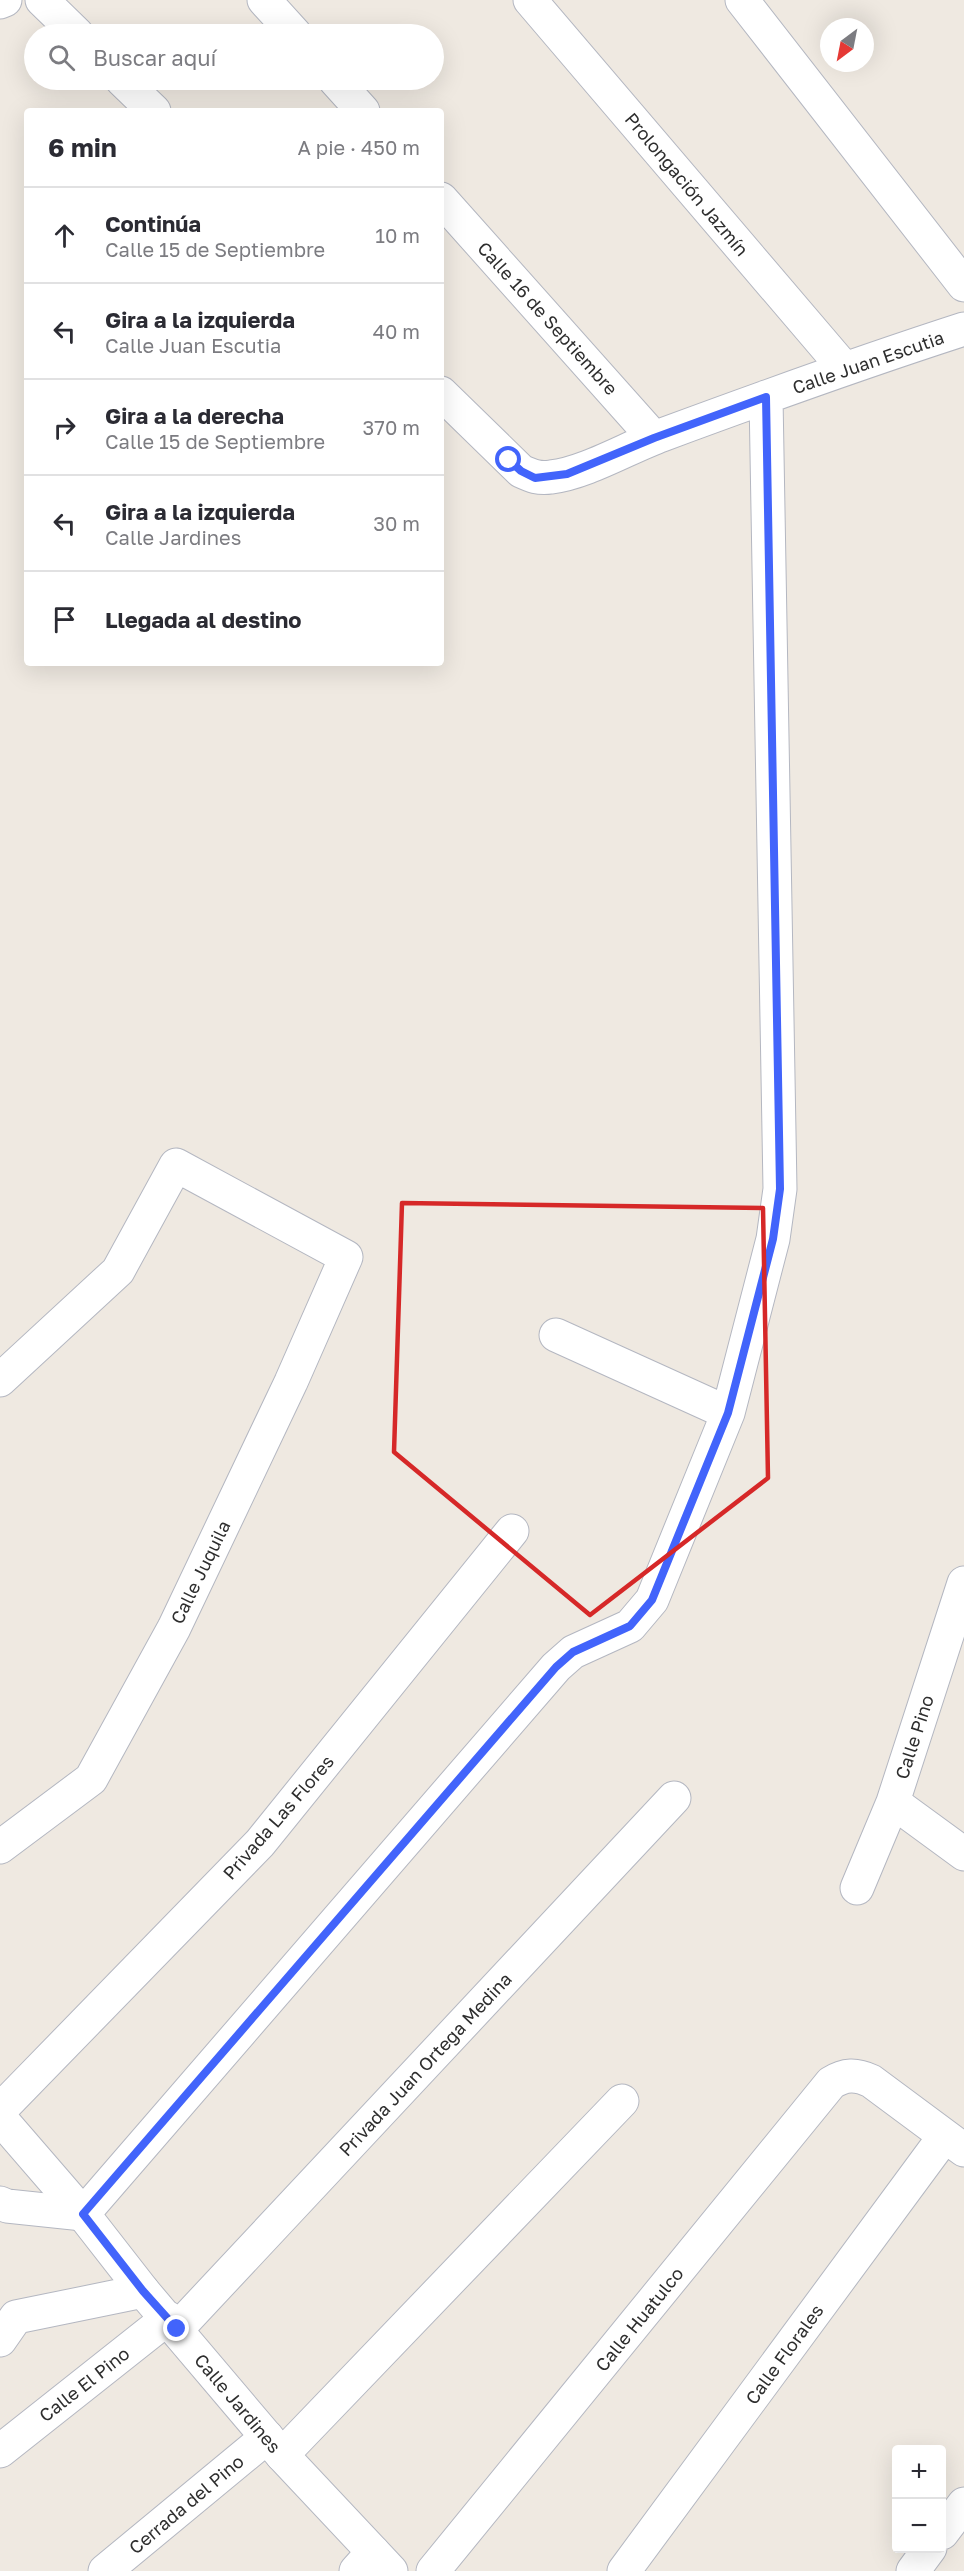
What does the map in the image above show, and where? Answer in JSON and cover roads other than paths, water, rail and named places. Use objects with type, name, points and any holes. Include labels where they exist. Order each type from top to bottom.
[{"type":"street","points":[[0,2],[5,0]]},
{"type":"street","points":[[42,0],[67,24]]},
{"type":"street","points":[[264,0],[286,24]]},
{"type":"street","name":"Prolongación Jazmín","points":[[530,0],[844,368]]},
{"type":"street","points":[[742,0],[964,285]]},
{"type":"street","points":[[132,90],[151,108]]},
{"type":"street","points":[[344,90],[360,108]]},
{"type":"street","name":"Calle 16 de Septiembre","points":[[444,202],[654,438]]},
{"type":"street","name":"Calle Juan Escutia","points":[[444,396],[521,471],[535,478],[567,474],[654,438],[844,368],[964,329]]},
{"type":"street","points":[[0,2203],[7,2206],[83,2214],[556,1667],[573,1652],[630,1626],[652,1600],[728,1413],[773,1239],[780,1189],[766,397]]},
{"type":"street","name":"Calle Juquila","points":[[0,1380],[118,1271],[176,1165],[346,1257],[291,1382],[174,1628],[92,1779],[0,1847]]},
{"type":"street","points":[[556,1335],[728,1413]]},
{"type":"street","name":"Privada Las Flores","points":[[0,2110],[260,1843],[512,1531]]},
{"type":"street","name":"Calle Pino","points":[[857,1888],[894,1802],[964,1583]]},
{"type":"street","name":"Privada Juan Ortega Medina","points":[[172,2324],[674,1798]]},
{"type":"street","points":[[894,1802],[964,1854]]},
{"type":"street","name":"Calle Huatulco","points":[[433,2571],[831,2083],[850,2075],[862,2076],[954,2143]]},
{"type":"street","name":"Cerrada del Pino","points":[[105,2571],[275,2446],[622,2101]]},
{"type":"street","name":"Calle Jardines","points":[[0,2118],[83,2214],[143,2291],[373,2565]]},
{"type":"street","name":"Calle Florales","points":[[624,2571],[954,2143]]},
{"type":"street","points":[[5,2323],[143,2291]]},
{"type":"street","name":"Calle El Pino","points":[[0,2451],[172,2324]]},
{"type":"street","points":[[946,2528],[964,2504]]},
{"type":"street","points":[[913,2571],[926,2553]]}]
